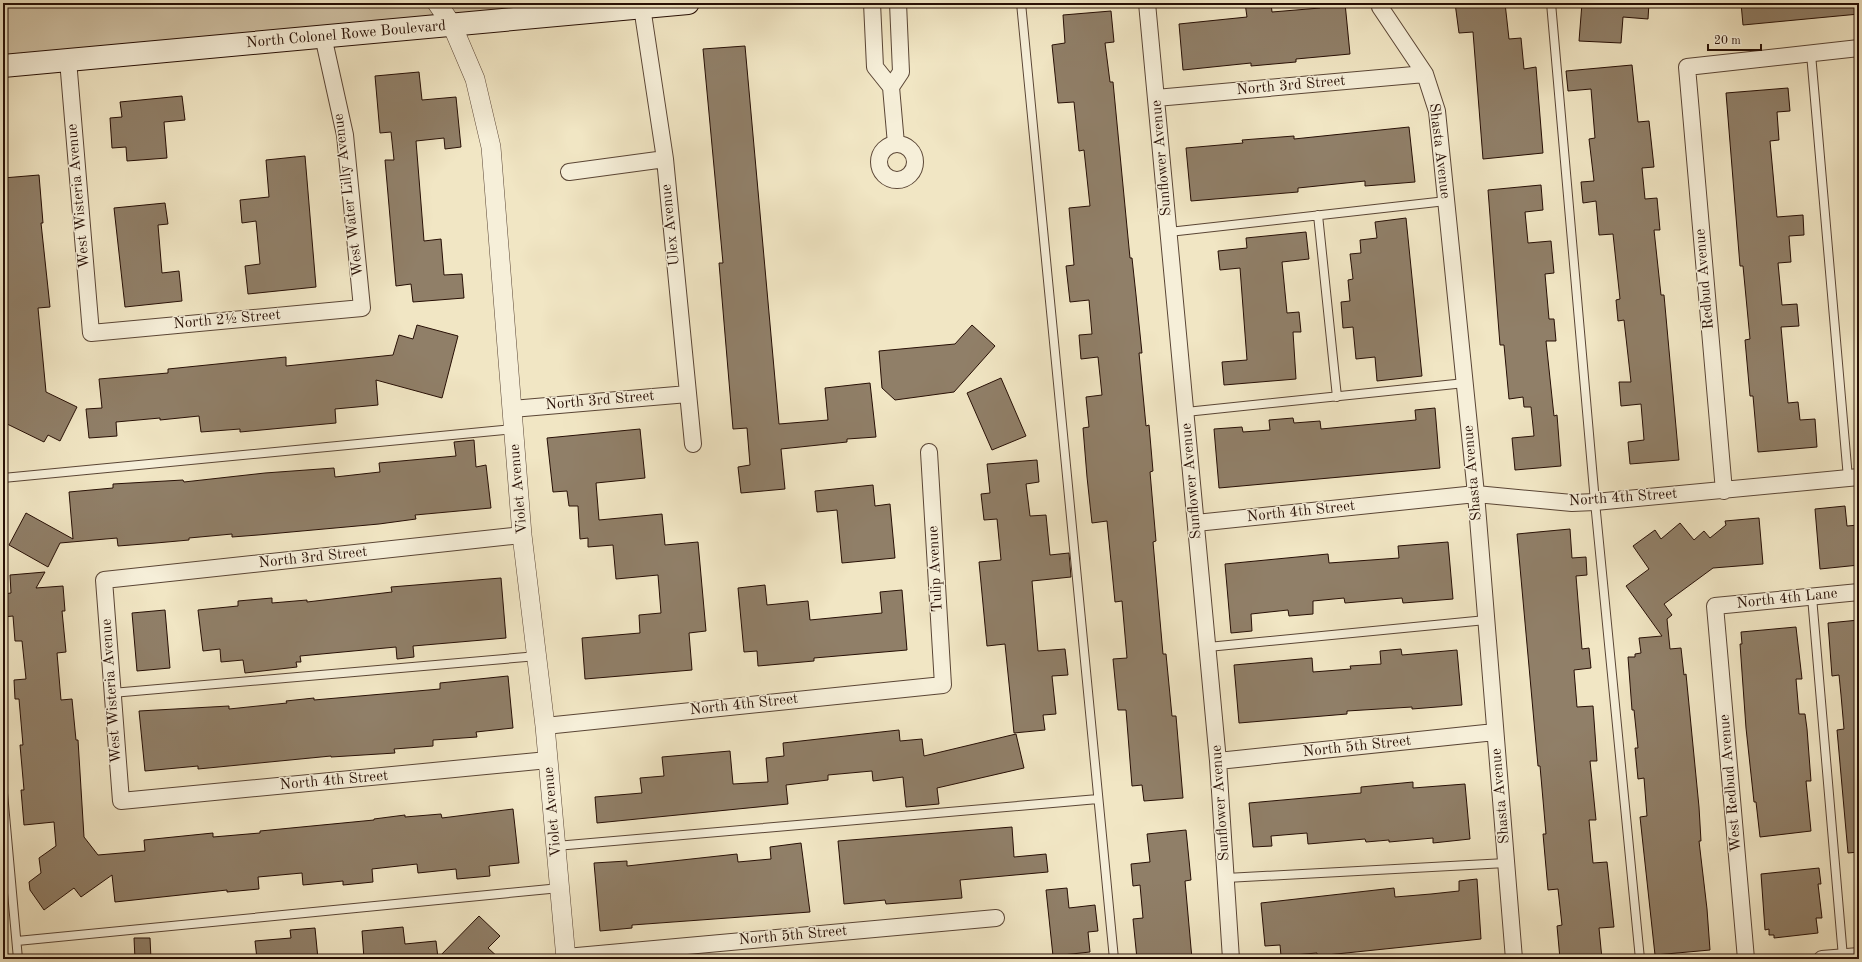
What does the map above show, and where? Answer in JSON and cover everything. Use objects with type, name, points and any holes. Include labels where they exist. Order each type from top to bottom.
[{"type":"main road","name":"North Colonel Rowe Boulevard","points":[[3,66],[688,3]]},
{"type":"street","name":"Violet Avenue","points":[[437,3],[452,25],[474,79],[491,147],[522,535],[538,656],[566,958]]},
{"type":"street","points":[[872,3],[876,67],[891,87],[896,144]]},
{"type":"street","points":[[891,87],[901,72],[898,3]]},
{"type":"street","name":"Sunflower Avenue","points":[[1147,3],[1208,647],[1218,761],[1231,959]]},
{"type":"street","name":"Shasta Avenue","points":[[1380,3],[1380,7],[1425,74],[1437,111],[1476,494],[1514,959]]},
{"type":"street","name":"Ulex Avenue","points":[[642,7],[665,159],[693,444]]},
{"type":"street","name":"West Water Lilly Avenue","points":[[323,36],[345,135],[362,308]]},
{"type":"street","points":[[1811,54],[1859,48]]},
{"type":"street","name":"Redbud Avenue","points":[[1724,491],[1687,68],[1811,54]]},
{"type":"street","name":"West Wisteria Avenue","points":[[68,60],[91,333]]},
{"type":"street","name":"North 3rd Street","points":[[1156,98],[1425,74]]},
{"type":"street","points":[[569,172],[665,159]]},
{"type":"street","name":"North 2½ Street","points":[[91,333],[362,308]]},
{"type":"street","name":"North 3rd Street","points":[[512,409],[688,394]]},
{"type":"street","name":"Tulip Avenue","points":[[929,452],[943,685]]},
{"type":"street","name":"North 4th Street","points":[[1196,523],[1476,494],[1572,503],[1724,491],[1853,478]]},
{"type":"street","name":"North 3rd Street","points":[[104,580],[522,535]]},
{"type":"street","name":"West Wisteria Avenue","points":[[104,580],[121,801]]},
{"type":"street","name":"North 4th Lane","points":[[1715,606],[1859,592]]},
{"type":"street","name":"West Redbud Avenue","points":[[1715,606],[1746,959]]},
{"type":"street","name":"North 4th Street","points":[[545,726],[943,685]]},
{"type":"street","name":"North 5th Street","points":[[1218,761],[1495,732]]},
{"type":"street","name":"North 4th Street","points":[[121,801],[548,760]]},
{"type":"street","name":"North 5th Street","points":[[566,958],[996,918]]},
{"type":"street","points":[[1822,959],[1859,956]]},
{"type":"lane","points":[[1021,3],[1114,959]]},
{"type":"lane","points":[[1550,3],[1595,502],[1640,959]]},
{"type":"lane","points":[[1811,54],[1853,478]]},
{"type":"lane","points":[[1169,232],[1446,201]]},
{"type":"lane","points":[[1318,215],[1337,396]]},
{"type":"lane","points":[[1186,412],[1465,383]]},
{"type":"lane","points":[[3,478],[514,429]]},
{"type":"lane","points":[[1812,597],[1843,957]]},
{"type":"lane","points":[[1208,647],[1486,620]]},
{"type":"lane","points":[[112,693],[538,656]]},
{"type":"lane","points":[[3,793],[18,959]]},
{"type":"lane","points":[[556,846],[1098,799]]},
{"type":"lane","points":[[1226,878],[1506,863]]},
{"type":"lane","points":[[17,941],[560,888]]},
{"type":"shaded area","points":[[3,3],[641,3],[3,60]]},
{"type":"building","points":[[1245,3],[1271,3],[1272,12],[1320,8],[1320,3],[1345,3],[1350,54],[1296,59],[1296,62],[1251,66],[1251,63],[1183,70],[1179,24],[1247,17]]},
{"type":"building","points":[[1455,3],[1505,3],[1509,39],[1521,38],[1524,69],[1536,67],[1543,153],[1483,159],[1473,32],[1459,33]]},
{"type":"building","points":[[1582,3],[1649,3],[1648,19],[1623,17],[1621,43],[1579,41]]},
{"type":"building","points":[[1741,3],[1859,3],[1859,14],[1743,25]]},
{"type":"building","points":[[1111,11],[1114,42],[1105,43],[1110,82],[1113,82],[1130,258],[1132,258],[1142,353],[1139,353],[1146,426],[1149,425],[1153,471],[1150,472],[1156,541],[1153,542],[1163,654],[1166,654],[1172,716],[1176,716],[1183,798],[1144,801],[1142,785],[1132,786],[1126,710],[1118,710],[1113,659],[1127,658],[1122,601],[1115,602],[1107,521],[1092,523],[1087,477],[1083,428],[1089,427],[1086,397],[1102,395],[1098,357],[1081,359],[1079,335],[1092,334],[1089,300],[1070,302],[1066,266],[1074,265],[1069,208],[1090,206],[1084,150],[1079,151],[1074,102],[1058,103],[1052,45],[1065,43],[1063,15]]},
{"type":"building","points":[[745,46],[779,424],[828,420],[825,388],[870,383],[876,437],[847,439],[847,442],[781,449],[785,489],[741,493],[738,467],[750,465],[747,428],[733,429],[719,263],[723,263],[703,49]]},
{"type":"building","points":[[1632,65],[1638,122],[1649,121],[1654,167],[1642,168],[1645,199],[1657,198],[1660,230],[1654,230],[1661,295],[1664,295],[1679,460],[1630,464],[1628,442],[1644,440],[1641,404],[1621,406],[1619,382],[1631,382],[1624,320],[1618,321],[1616,300],[1620,299],[1613,234],[1599,235],[1596,201],[1583,203],[1581,182],[1594,181],[1589,139],[1595,138],[1591,89],[1568,91],[1566,71]]},
{"type":"building","points":[[419,72],[422,100],[456,97],[461,147],[445,149],[444,138],[416,141],[424,241],[441,239],[444,275],[462,274],[464,298],[413,302],[411,284],[396,286],[385,160],[394,160],[391,132],[380,133],[375,76]]},
{"type":"building","points":[[1788,88],[1790,111],[1777,112],[1779,140],[1770,141],[1777,217],[1803,215],[1804,235],[1789,236],[1791,262],[1778,263],[1782,305],[1797,304],[1799,326],[1781,327],[1788,403],[1798,402],[1800,420],[1815,419],[1817,447],[1758,452],[1753,396],[1750,396],[1745,340],[1750,339],[1743,266],[1740,266],[1726,93]]},
{"type":"building","points":[[182,96],[185,120],[164,122],[167,158],[127,161],[126,147],[112,148],[110,118],[122,117],[120,102]]},
{"type":"building","points":[[1409,127],[1415,182],[1365,186],[1365,181],[1298,188],[1298,192],[1191,201],[1186,148],[1243,143],[1242,140],[1294,136],[1294,139]]},
{"type":"building","points":[[305,156],[316,287],[248,294],[245,266],[260,264],[256,221],[242,223],[240,200],[269,197],[266,160]]},
{"type":"building","points":[[39,175],[43,223],[41,223],[50,307],[38,308],[46,392],[77,407],[60,441],[48,435],[44,442],[3,422],[3,292],[5,291],[3,269],[3,178]]},
{"type":"building","points":[[1541,185],[1543,210],[1525,212],[1528,243],[1551,241],[1554,273],[1545,274],[1549,319],[1554,319],[1556,341],[1546,341],[1554,416],[1557,415],[1561,466],[1515,470],[1512,438],[1534,436],[1531,407],[1524,407],[1523,397],[1509,399],[1504,345],[1500,345],[1488,190]]},
{"type":"building","points":[[165,203],[168,224],[158,225],[162,273],[179,271],[182,301],[125,307],[114,208]]},
{"type":"building","points":[[1406,218],[1422,376],[1377,381],[1375,357],[1356,359],[1353,327],[1343,328],[1341,302],[1350,301],[1348,280],[1353,279],[1350,254],[1361,253],[1360,240],[1377,238],[1375,222]]},
{"type":"building","points":[[1306,232],[1309,259],[1282,262],[1287,313],[1299,312],[1301,332],[1293,332],[1296,379],[1224,385],[1222,362],[1247,360],[1240,268],[1220,270],[1218,251],[1247,248],[1246,238]]},
{"type":"building","points":[[417,325],[458,336],[442,398],[376,380],[378,405],[335,409],[336,423],[240,432],[240,429],[201,432],[199,416],[160,420],[160,418],[116,422],[117,436],[89,438],[86,409],[102,408],[99,379],[168,373],[168,369],[286,357],[286,366],[393,355],[399,335],[413,339]]},
{"type":"building","points":[[972,325],[995,346],[954,392],[895,400],[882,388],[879,351],[955,344]]},
{"type":"building","points":[[1001,378],[1026,436],[992,450],[967,393]]},
{"type":"building","points":[[1435,408],[1440,468],[1219,488],[1214,429],[1242,427],[1243,432],[1270,430],[1269,420],[1293,418],[1294,423],[1320,421],[1321,429],[1416,420],[1415,410]]},
{"type":"building","points":[[640,429],[645,478],[596,483],[599,520],[662,514],[665,545],[698,542],[706,631],[689,633],[692,670],[585,679],[582,638],[640,633],[639,615],[661,613],[658,575],[616,579],[613,545],[588,547],[588,538],[580,539],[578,506],[569,506],[567,491],[553,492],[547,438]]},
{"type":"building","points":[[474,440],[476,467],[486,465],[491,508],[415,515],[416,519],[379,524],[258,535],[232,537],[232,534],[189,538],[189,540],[118,546],[117,538],[60,543],[48,567],[9,545],[26,513],[73,539],[69,492],[113,488],[113,484],[183,480],[184,482],[265,473],[334,468],[335,477],[380,472],[379,463],[456,456],[454,442]]},
{"type":"building","points":[[1037,460],[1039,482],[1026,484],[1030,516],[1046,515],[1050,555],[1069,553],[1071,577],[1032,581],[1038,651],[1065,649],[1068,675],[1052,676],[1056,714],[1043,715],[1045,730],[1014,733],[1005,644],[987,646],[979,562],[1001,560],[997,519],[984,520],[981,494],[990,493],[987,464]]},
{"type":"building","points":[[873,485],[875,506],[890,504],[895,558],[842,563],[837,510],[817,512],[815,491]]},
{"type":"building","points":[[1845,506],[1847,526],[1859,525],[1859,565],[1820,569],[1815,509]]},
{"type":"building","points":[[1759,518],[1763,564],[1713,568],[1664,604],[1672,615],[1667,619],[1670,649],[1681,648],[1684,675],[1686,674],[1699,807],[1701,841],[1699,841],[1710,950],[1655,955],[1640,817],[1647,816],[1644,778],[1638,779],[1635,748],[1638,748],[1634,710],[1632,710],[1628,657],[1635,657],[1635,654],[1641,653],[1639,638],[1662,636],[1626,586],[1649,569],[1633,546],[1655,530],[1661,539],[1680,523],[1694,540],[1704,531],[1710,538],[1726,525],[1725,521]]},
{"type":"building","points":[[1570,529],[1572,558],[1586,557],[1587,575],[1576,576],[1582,649],[1589,648],[1591,668],[1574,670],[1577,707],[1593,706],[1597,761],[1590,761],[1596,820],[1589,820],[1593,863],[1607,862],[1614,927],[1599,928],[1602,959],[1560,959],[1557,926],[1562,925],[1558,889],[1548,890],[1543,834],[1546,834],[1540,766],[1538,766],[1517,534]]},
{"type":"building","points":[[1448,542],[1453,599],[1403,603],[1402,598],[1345,603],[1344,598],[1313,601],[1313,614],[1289,616],[1288,610],[1251,614],[1252,631],[1231,633],[1225,564],[1328,554],[1329,563],[1399,558],[1398,546]]},
{"type":"building","points":[[45,572],[36,588],[63,586],[65,611],[62,611],[66,652],[57,653],[61,700],[72,699],[76,740],[78,740],[84,837],[98,855],[145,851],[144,840],[213,833],[213,837],[260,833],[260,831],[374,820],[405,815],[405,817],[441,814],[442,818],[513,809],[519,863],[489,866],[490,876],[457,879],[456,869],[418,873],[417,864],[372,869],[373,882],[343,885],[343,881],[303,885],[302,873],[258,877],[259,889],[227,892],[227,890],[115,902],[112,875],[81,897],[74,888],[44,910],[30,890],[29,882],[41,873],[39,858],[56,846],[54,822],[24,825],[21,790],[24,790],[20,745],[23,745],[19,699],[15,699],[14,680],[26,679],[22,641],[15,641],[13,616],[3,617],[3,594],[11,593],[10,575]]},
{"type":"building","points":[[501,578],[506,638],[413,646],[414,657],[397,659],[396,647],[300,656],[301,662],[296,662],[297,667],[245,673],[243,660],[221,662],[220,649],[203,651],[198,610],[238,606],[238,601],[272,598],[272,603],[307,600],[307,602],[392,592],[391,587]]},
{"type":"building","points":[[765,585],[767,605],[808,601],[810,620],[882,613],[880,592],[902,590],[907,650],[814,658],[814,661],[758,666],[757,651],[744,652],[738,588]]},
{"type":"building","points":[[165,610],[170,668],[137,671],[132,613]]},
{"type":"building","points":[[1859,620],[1859,852],[1848,853],[1837,730],[1844,729],[1839,675],[1832,676],[1828,623]]},
{"type":"building","points":[[1796,627],[1802,679],[1796,679],[1799,714],[1805,714],[1807,729],[1811,781],[1806,781],[1811,831],[1760,837],[1756,802],[1754,802],[1746,728],[1740,644],[1742,644],[1741,632]]},
{"type":"building","points":[[1401,649],[1402,655],[1457,650],[1462,705],[1412,709],[1412,707],[1347,711],[1347,714],[1239,723],[1234,665],[1312,658],[1313,672],[1351,669],[1350,666],[1381,664],[1380,651]]},
{"type":"building","points":[[508,676],[513,728],[476,732],[477,737],[433,740],[433,746],[394,749],[395,753],[331,756],[198,769],[198,766],[145,771],[139,711],[229,706],[229,709],[287,703],[286,701],[314,698],[314,700],[440,689],[440,683]]},
{"type":"building","points":[[899,730],[900,741],[922,739],[924,756],[1016,734],[1024,768],[937,788],[939,804],[906,807],[903,777],[873,781],[872,771],[828,775],[828,780],[786,785],[788,804],[597,823],[595,797],[642,793],[640,778],[664,776],[662,757],[730,751],[733,784],[768,782],[766,758],[784,756],[783,743]]},
{"type":"building","points":[[1413,782],[1413,788],[1465,784],[1470,839],[1433,843],[1433,838],[1389,842],[1389,840],[1366,842],[1365,839],[1308,844],[1307,833],[1271,836],[1272,846],[1253,847],[1249,803],[1361,793],[1361,787]]},
{"type":"building","points":[[1012,827],[1014,857],[1046,854],[1048,872],[960,880],[962,898],[886,904],[885,900],[844,904],[838,841]]},
{"type":"building","points":[[1186,830],[1191,880],[1185,881],[1192,959],[1137,959],[1133,919],[1143,918],[1140,885],[1133,886],[1131,864],[1150,862],[1147,834]]},
{"type":"building","points":[[801,843],[810,912],[632,925],[632,928],[600,931],[594,863],[627,861],[627,866],[737,854],[738,862],[771,859],[770,847]]},
{"type":"building","points":[[1819,868],[1821,884],[1818,884],[1822,918],[1816,918],[1818,933],[1774,938],[1774,935],[1769,935],[1769,929],[1765,930],[1761,874]]},
{"type":"building","points":[[1477,879],[1481,939],[1317,956],[1317,953],[1281,956],[1280,945],[1265,946],[1261,903],[1394,888],[1395,897],[1459,891],[1459,881]]},
{"type":"building","points":[[1067,888],[1069,908],[1095,905],[1098,931],[1088,932],[1090,952],[1053,956],[1046,890]]},
{"type":"building","points":[[479,916],[500,936],[488,948],[500,959],[364,959],[362,931],[403,927],[405,944],[436,941],[438,958]]},
{"type":"building","points":[[315,928],[318,959],[257,959],[255,941],[291,938],[290,930]]},
{"type":"building","points":[[134,938],[150,938],[151,959],[135,959]]}]
